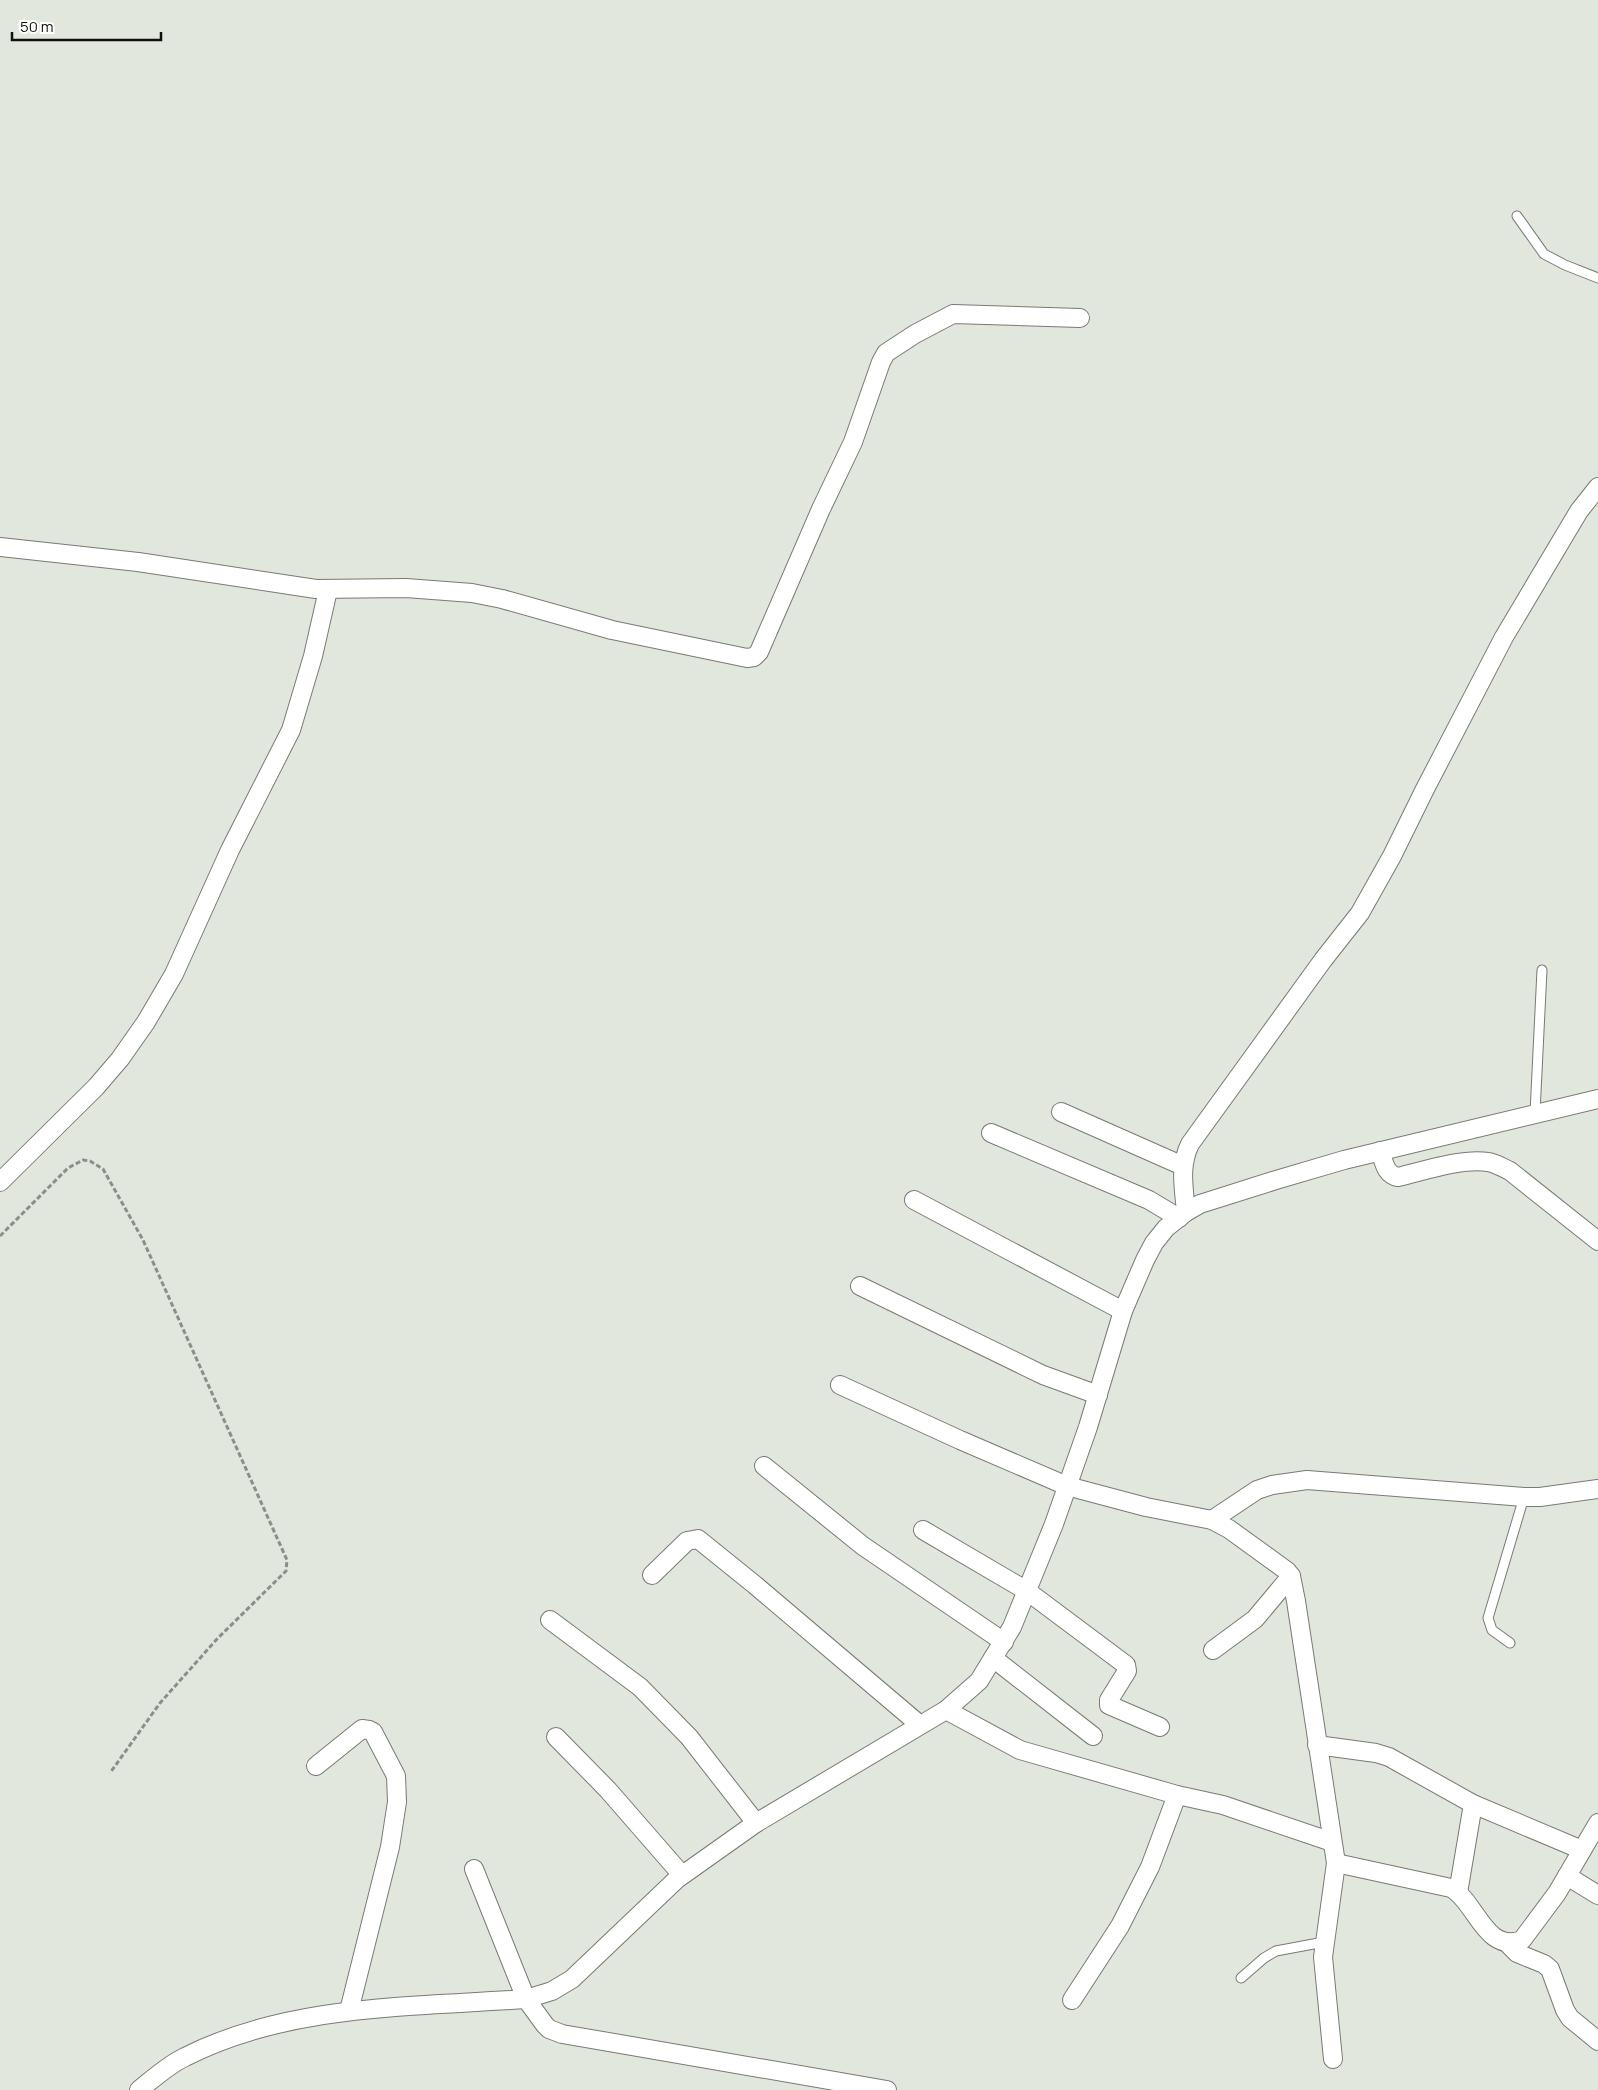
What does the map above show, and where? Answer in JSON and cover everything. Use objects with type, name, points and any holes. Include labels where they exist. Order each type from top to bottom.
[{"type":"street","points":[[0,547],[138,562],[328,590],[406,588],[472,593],[509,601],[612,630],[747,658],[754,657],[759,652],[853,442],[880,362],[886,353],[915,334],[953,314],[1080,318]]},
{"type":"street","points":[[1182,1215],[1183,1166],[1185,1153],[1190,1144],[1322,960],[1360,913],[1373,892],[1504,637],[1579,511],[1598,487]]},
{"type":"street","points":[[0,1182],[96,1087],[120,1059],[146,1022],[174,974],[230,850],[291,730],[313,656],[328,590]]},
{"type":"street","points":[[139,2090],[183,2057],[236,2034],[257,2028],[349,2011],[526,1999],[552,1991],[572,1979],[682,1875],[756,1823],[946,1710],[979,1681],[1012,1627],[1027,1591],[1067,1486],[1098,1395],[1123,1311],[1145,1260],[1154,1243],[1166,1228],[1182,1215],[1220,1197],[1380,1151],[1598,1099]]},
{"type":"street","points":[[1061,1112],[1183,1166]]},
{"type":"street","points":[[991,1133],[1182,1215]]},
{"type":"street","points":[[1380,1151],[1388,1172],[1392,1176],[1398,1177],[1458,1164],[1490,1162],[1510,1171],[1598,1241]]},
{"type":"street","points":[[914,1200],[1123,1311]]},
{"type":"street","points":[[860,1286],[1043,1375],[1098,1395]]},
{"type":"street","points":[[840,1385],[1067,1486],[1146,1507],[1212,1520],[1230,1529],[1282,1566],[1291,1576],[1336,1863],[1323,1957],[1332,2059]]},
{"type":"street","points":[[764,1466],[863,1546],[1004,1642]]},
{"type":"street","points":[[1212,1520],[1258,1490],[1272,1485],[1307,1480],[1524,1497],[1540,1497],[1598,1489]]},
{"type":"street","points":[[923,1530],[1027,1591],[1128,1666],[1127,1671],[1109,1700],[1109,1705],[1160,1727]]},
{"type":"street","points":[[652,1575],[687,1541],[698,1540],[763,1592],[920,1725]]},
{"type":"street","points":[[1213,1650],[1255,1619],[1291,1576]]},
{"type":"street","points":[[550,1620],[640,1687],[689,1737],[756,1823]]},
{"type":"street","points":[[993,1658],[1093,1736]]},
{"type":"street","points":[[946,1710],[1020,1750],[1177,1795],[1223,1804],[1332,1842]]},
{"type":"street","points":[[316,1766],[362,1729],[365,1729],[373,1732],[396,1776],[397,1802],[390,1847],[349,2011]]},
{"type":"street","points":[[556,1737],[608,1790],[682,1875]]},
{"type":"street","points":[[1317,1745],[1389,1757],[1473,1804],[1582,1850]]},
{"type":"street","points":[[1072,2000],[1120,1926],[1150,1867],[1177,1795]]},
{"type":"street","points":[[1458,1893],[1473,1804]]},
{"type":"street","points":[[1507,1943],[1522,1940],[1567,1876],[1598,1823]]},
{"type":"street","points":[[1336,1863],[1450,1888],[1458,1893],[1492,1936],[1507,1943],[1517,1953],[1544,1964],[1550,1969],[1565,2010],[1570,2018],[1598,2041]]},
{"type":"street","points":[[474,1869],[526,1999],[545,2025],[556,2032],[887,2090]]},
{"type":"street","points":[[1567,1876],[1598,1895]]},
{"type":"lane","points":[[1517,216],[1544,254],[1565,265],[1598,278]]},
{"type":"lane","points":[[1535,1113],[1542,970]]},
{"type":"lane","points":[[1510,1643],[1492,1630],[1488,1618],[1524,1497]]},
{"type":"lane","points":[[1241,1978],[1264,1958],[1276,1951],[1324,1942]]},
{"type":"path","points":[[0,1236],[68,1168],[83,1160],[90,1161],[103,1169],[147,1249],[287,1560],[286,1570],[217,1639],[160,1703],[110,1773]]}]
